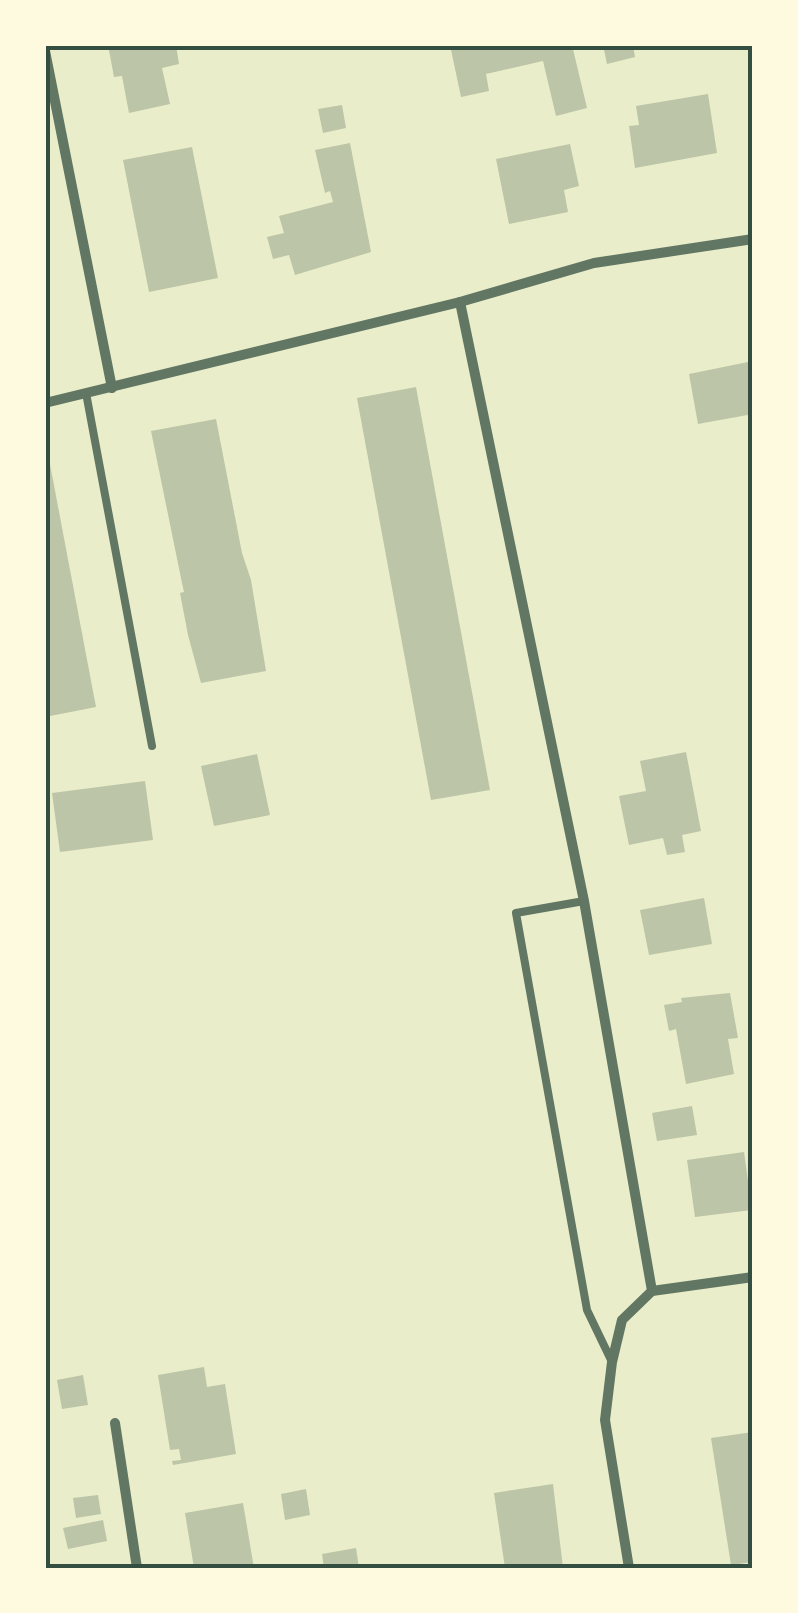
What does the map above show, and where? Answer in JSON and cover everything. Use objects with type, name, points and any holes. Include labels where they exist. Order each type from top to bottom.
[{"type":"street","points":[[45,51],[112,388]]},
{"type":"street","points":[[45,403],[460,302],[594,263],[753,240]]},
{"type":"street","points":[[460,302],[584,902],[652,1291]]},
{"type":"street","points":[[629,1568],[605,1420],[622,1320],[652,1291],[753,1277]]},
{"type":"street","points":[[115,1424],[137,1568]]},
{"type":"lane","points":[[86,394],[152,746]]},
{"type":"lane","points":[[584,902],[516,914],[587,1310],[612,1362]]},
{"type":"building","points":[[108,45],[176,45],[179,64],[162,68],[170,104],[129,113],[122,76],[114,77]]},
{"type":"building","points":[[450,45],[572,45],[587,108],[556,116],[543,61],[486,74],[489,91],[461,97]]},
{"type":"building","points":[[603,45],[633,45],[635,57],[607,64]]},
{"type":"building","points":[[708,94],[717,153],[635,168],[629,126],[639,125],[636,106]]},
{"type":"building","points":[[342,105],[346,128],[323,133],[318,109]]},
{"type":"building","points":[[350,143],[371,252],[295,275],[289,255],[273,259],[267,237],[284,233],[279,216],[333,202],[330,191],[325,193],[315,150]]},
{"type":"building","points":[[570,144],[579,186],[564,190],[568,212],[509,224],[496,159]]},
{"type":"building","points":[[192,147],[218,278],[149,292],[123,160]]},
{"type":"building","points":[[753,361],[753,414],[698,424],[689,374]]},
{"type":"building","points":[[416,387],[490,790],[431,800],[357,398]]},
{"type":"building","points":[[216,419],[266,671],[201,683],[188,635],[180,593],[184,592],[151,431]]},
{"type":"building","points":[[49,459],[96,707],[45,717],[45,460]]},
{"type":"building","points":[[686,752],[701,831],[682,835],[685,852],[667,855],[663,838],[629,845],[619,796],[646,791],[640,761]]},
{"type":"building","points":[[257,754],[270,815],[214,826],[201,766]]},
{"type":"building","points":[[145,781],[153,840],[60,852],[52,793]]},
{"type":"building","points":[[704,898],[712,944],[649,955],[640,910]]},
{"type":"building","points":[[730,993],[738,1038],[728,1039],[734,1074],[686,1084],[676,1029],[669,1031],[664,1005],[682,1002],[681,998]]},
{"type":"building","points":[[692,1106],[697,1135],[657,1141],[652,1113]]},
{"type":"building","points":[[744,1152],[752,1210],[695,1217],[687,1160]]},
{"type":"building","points":[[204,1367],[207,1387],[225,1384],[236,1454],[173,1465],[172,1461],[181,1460],[179,1449],[170,1450],[158,1375]]},
{"type":"building","points":[[83,1375],[88,1405],[62,1409],[57,1380]]},
{"type":"building","points":[[753,1432],[753,1562],[731,1565],[711,1438]]},
{"type":"building","points":[[553,1484],[563,1568],[505,1568],[494,1493]]},
{"type":"building","points":[[306,1489],[310,1515],[285,1520],[281,1494]]},
{"type":"building","points":[[98,1495],[101,1514],[76,1518],[73,1498]]},
{"type":"building","points":[[243,1503],[254,1568],[194,1568],[185,1513]]},
{"type":"building","points":[[103,1520],[107,1541],[68,1549],[63,1528]]},
{"type":"building","points":[[356,1548],[359,1568],[324,1568],[322,1554]]}]
